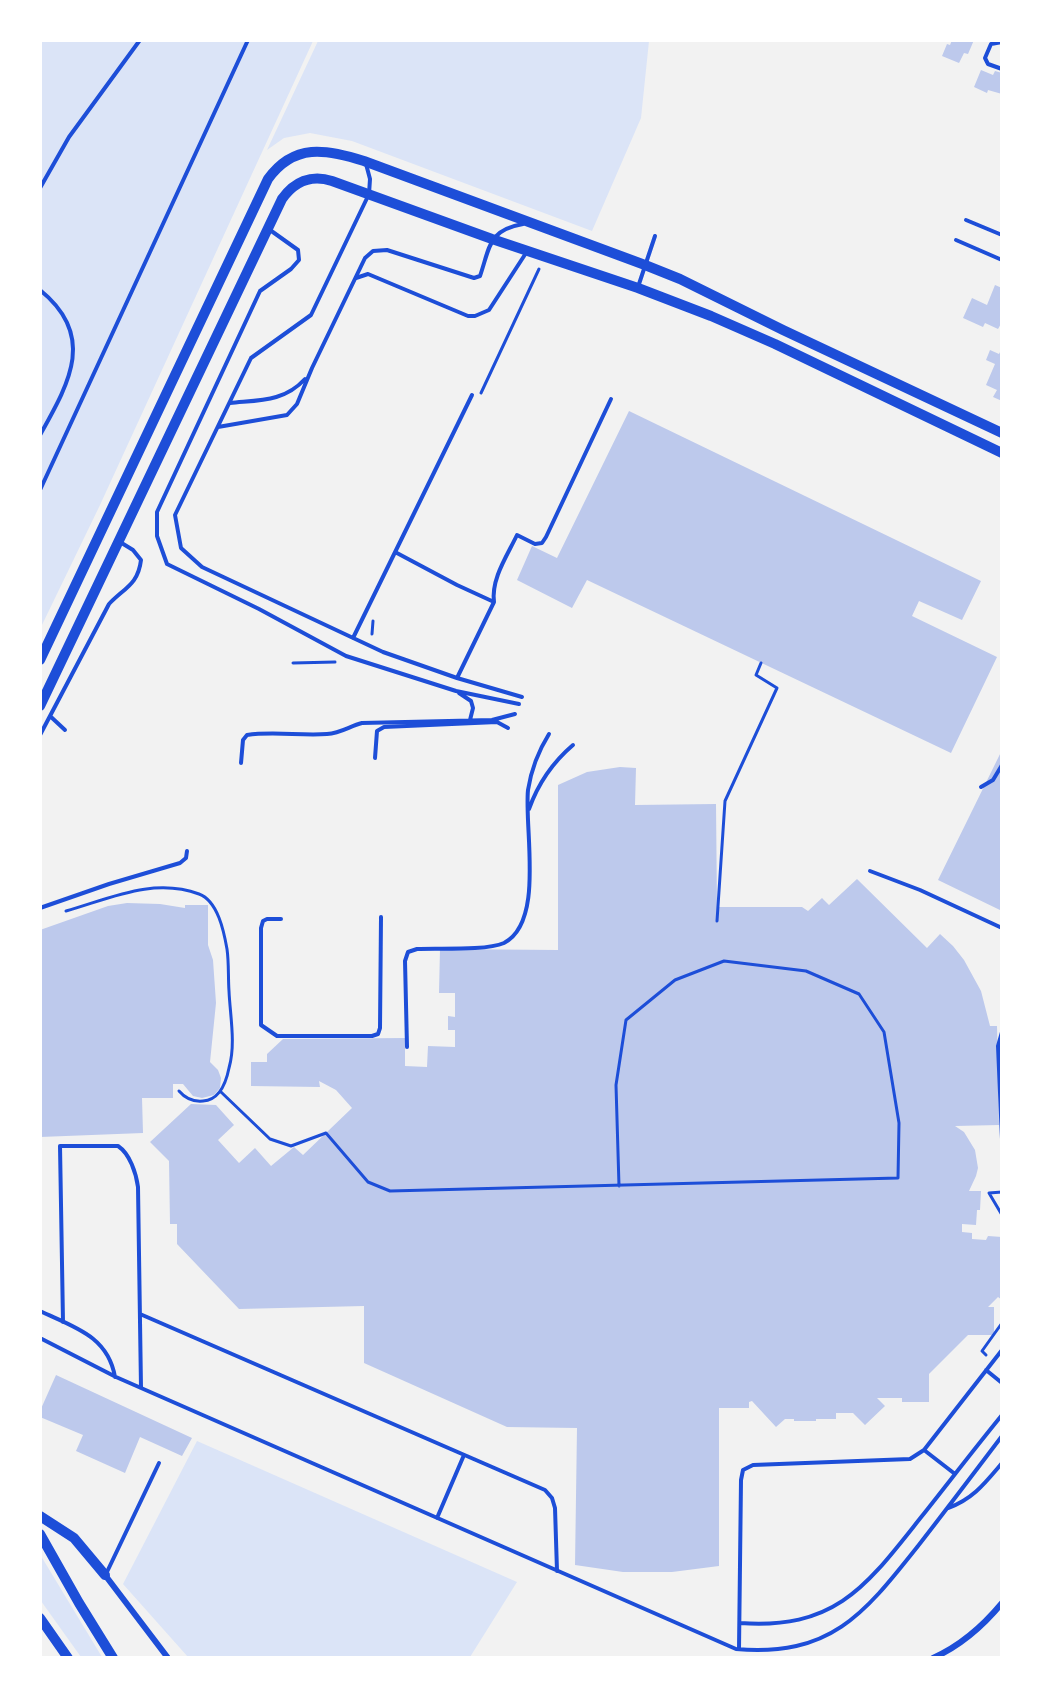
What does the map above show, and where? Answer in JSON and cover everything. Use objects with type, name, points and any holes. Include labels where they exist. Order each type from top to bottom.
[{"type":"main road","points":[[40,660],[268,179],[280,165],[308,152],[332,152],[364,161],[534,222],[680,279],[1002,433]]},
{"type":"main road","points":[[40,706],[267,228],[288,191],[293,186],[309,179],[325,179],[638,288],[711,316],[775,344],[1002,453]]},
{"type":"main road","points":[[40,1516],[74,1538],[105,1575]]},
{"type":"main road","points":[[40,1534],[113,1658]]},
{"type":"main road","points":[[40,1618],[68,1658]]},
{"type":"street","points":[[105,1575],[168,1658]]},
{"type":"street","points":[[933,1658],[951,1649],[972,1633],[1002,1603]]},
{"type":"lane","points":[[40,188],[69,137],[140,40]]},
{"type":"lane","points":[[40,490],[248,40]]},
{"type":"lane","points":[[1002,42],[991,44],[986,58],[988,64],[1002,69]]},
{"type":"lane","points":[[364,161],[370,179],[369,194],[311,315],[251,358],[175,515],[181,548],[202,567],[383,652],[522,697]]},
{"type":"lane","points":[[966,220],[1002,235]]},
{"type":"lane","points":[[217,427],[287,415],[297,404],[355,278],[365,258],[373,251],[387,250],[474,278],[480,276],[492,239],[506,228],[534,222]]},
{"type":"lane","points":[[267,228],[298,250],[299,260],[291,269],[260,291],[157,512],[157,536],[167,564],[259,609],[346,656],[456,691],[519,704]]},
{"type":"lane","points":[[638,288],[655,236]]},
{"type":"lane","points":[[956,240],[1002,260]]},
{"type":"lane","points":[[355,278],[368,274],[468,316],[475,316],[489,310],[528,251]]},
{"type":"lane","points":[[40,290],[65,317],[72,331],[74,346],[72,362],[61,396],[40,435]]},
{"type":"lane","points":[[229,403],[273,399],[291,392],[304,380],[312,368]]},
{"type":"lane","points":[[353,638],[472,395]]},
{"type":"lane","points":[[458,678],[494,602],[494,583],[517,535],[536,544],[542,543],[611,399]]},
{"type":"lane","points":[[40,735],[109,604],[118,594],[132,585],[139,572],[141,560],[133,550],[119,542]]},
{"type":"lane","points":[[395,552],[494,602]]},
{"type":"lane","points":[[456,691],[471,701],[473,708],[470,720]]},
{"type":"lane","points":[[242,763],[243,740],[247,735],[330,734],[345,731],[353,725],[362,723],[492,720],[515,714]]},
{"type":"lane","points":[[50,716],[65,730]]},
{"type":"lane","points":[[375,758],[377,731],[384,727],[496,722],[508,728]]},
{"type":"lane","points":[[407,1047],[405,961],[408,952],[417,949],[489,946],[503,943],[521,926],[528,903],[528,790],[535,764],[549,734]]},
{"type":"lane","points":[[528,812],[548,771],[573,745]]},
{"type":"lane","points":[[981,787],[993,780],[1002,765]]},
{"type":"lane","points":[[40,908],[180,863],[186,858],[187,851]]},
{"type":"lane","points":[[870,871],[920,890],[1002,928]]},
{"type":"lane","points":[[281,919],[262,921],[261,1025],[277,1036],[330,1037],[378,1034],[380,1028],[381,917]]},
{"type":"lane","points":[[1002,1032],[998,1047],[1002,1139]]},
{"type":"lane","points":[[63,1322],[60,1146],[118,1146],[134,1170],[138,1187],[141,1388]]},
{"type":"lane","points":[[40,1311],[94,1338],[102,1346],[116,1377]]},
{"type":"lane","points":[[140,1314],[545,1490],[555,1508],[557,1571]]},
{"type":"lane","points":[[40,1338],[116,1377],[739,1649],[776,1650],[795,1647],[823,1637],[849,1623],[877,1597],[1002,1436]]},
{"type":"lane","points":[[739,1649],[743,1470],[753,1465],[910,1459],[924,1450],[1002,1350]]},
{"type":"lane","points":[[986,1370],[1002,1383]]},
{"type":"lane","points":[[740,1623],[766,1625],[804,1619],[838,1604],[853,1594],[880,1569],[1002,1415]]},
{"type":"lane","points":[[924,1450],[955,1474]]},
{"type":"lane","points":[[437,1518],[464,1455]]},
{"type":"lane","points":[[105,1575],[159,1463]]},
{"type":"lane","points":[[948,1508],[960,1504],[978,1492],[1002,1463]]},
{"type":"path","points":[[293,663],[340,662]]},
{"type":"path","points":[[717,921],[725,801],[777,688],[756,675],[761,663]]},
{"type":"path","points":[[62,912],[133,890],[154,888],[200,894],[216,911],[227,950],[231,1017],[230,1068],[221,1092],[214,1098],[197,1101],[188,1099],[179,1091]]},
{"type":"path","points":[[221,1092],[270,1139],[291,1146],[326,1133],[368,1182],[390,1191],[619,1186],[898,1178],[898,1123],[884,1032],[859,994],[806,971],[724,961],[675,980],[626,1020],[616,1085],[619,1186]]},
{"type":"path","points":[[1002,1192],[989,1193],[1002,1215]]},
{"type":"path","points":[[993,1361],[982,1351],[1002,1323]]},
{"type":"shaded area","points":[[41,41],[313,41],[100,505],[41,627]]},
{"type":"shaded area","points":[[318,41],[649,41],[641,118],[592,231],[352,141],[310,133],[284,138],[267,150]]},
{"type":"shaded area","points":[[197,1441],[517,1582],[470,1657],[188,1657],[123,1584]]},
{"type":"shaded area","points":[[41,1556],[102,1657],[81,1657],[41,1601]]},
{"type":"building","points":[[952,40],[974,40],[968,54],[964,53],[959,63],[942,56],[947,44],[950,45]]},
{"type":"building","points":[[981,70],[993,75],[995,71],[1002,73],[1002,94],[988,90],[987,93],[974,87]]},
{"type":"building","points":[[995,285],[1002,288],[1002,322],[998,329],[985,323],[983,327],[963,318],[972,298],[987,305]]},
{"type":"building","points":[[1002,348],[1002,401],[993,397],[997,390],[986,385],[995,364],[986,360],[990,350],[999,354]]},
{"type":"building","points":[[629,411],[981,581],[962,620],[919,601],[912,616],[997,657],[951,753],[587,580],[572,608],[517,580],[532,546],[557,558]]},
{"type":"building","points":[[1002,750],[1002,911],[938,880]]},
{"type":"building","points":[[620,767],[636,768],[635,805],[716,804],[717,907],[802,907],[808,911],[822,898],[829,905],[857,879],[927,948],[940,934],[953,946],[964,960],[981,991],[990,1026],[997,1026],[999,1125],[955,1126],[964,1132],[975,1150],[978,1168],[969,1191],[981,1191],[976,1225],[962,1224],[962,1232],[972,1233],[972,1239],[986,1240],[988,1236],[1002,1237],[1002,1300],[998,1297],[988,1307],[994,1307],[994,1335],[968,1335],[929,1374],[929,1402],[902,1402],[902,1398],[877,1398],[885,1406],[865,1425],[853,1413],[836,1413],[836,1419],[794,1421],[794,1419],[785,1419],[776,1427],[752,1401],[749,1402],[749,1408],[719,1408],[719,1566],[672,1572],[623,1572],[575,1565],[577,1428],[507,1427],[364,1363],[364,1306],[239,1309],[177,1244],[177,1224],[170,1224],[169,1161],[150,1142],[191,1104],[216,1105],[234,1125],[218,1140],[239,1163],[255,1148],[271,1166],[294,1147],[303,1155],[352,1108],[336,1090],[319,1081],[320,1087],[251,1086],[251,1062],[267,1062],[267,1054],[283,1039],[405,1038],[405,1066],[427,1067],[428,1046],[455,1047],[455,1030],[448,1030],[448,1016],[455,1017],[455,993],[439,993],[440,949],[558,950],[558,785],[587,772]]},
{"type":"building","points":[[127,903],[160,904],[185,908],[185,905],[208,905],[208,945],[213,960],[216,1003],[210,1062],[218,1070],[221,1078],[220,1088],[214,1095],[202,1098],[193,1096],[183,1084],[173,1084],[173,1098],[142,1098],[143,1133],[40,1137],[40,930],[108,906]]},
{"type":"building","points":[[56,1375],[192,1438],[182,1456],[140,1437],[125,1473],[76,1451],[83,1435],[40,1417],[40,1411]]}]
